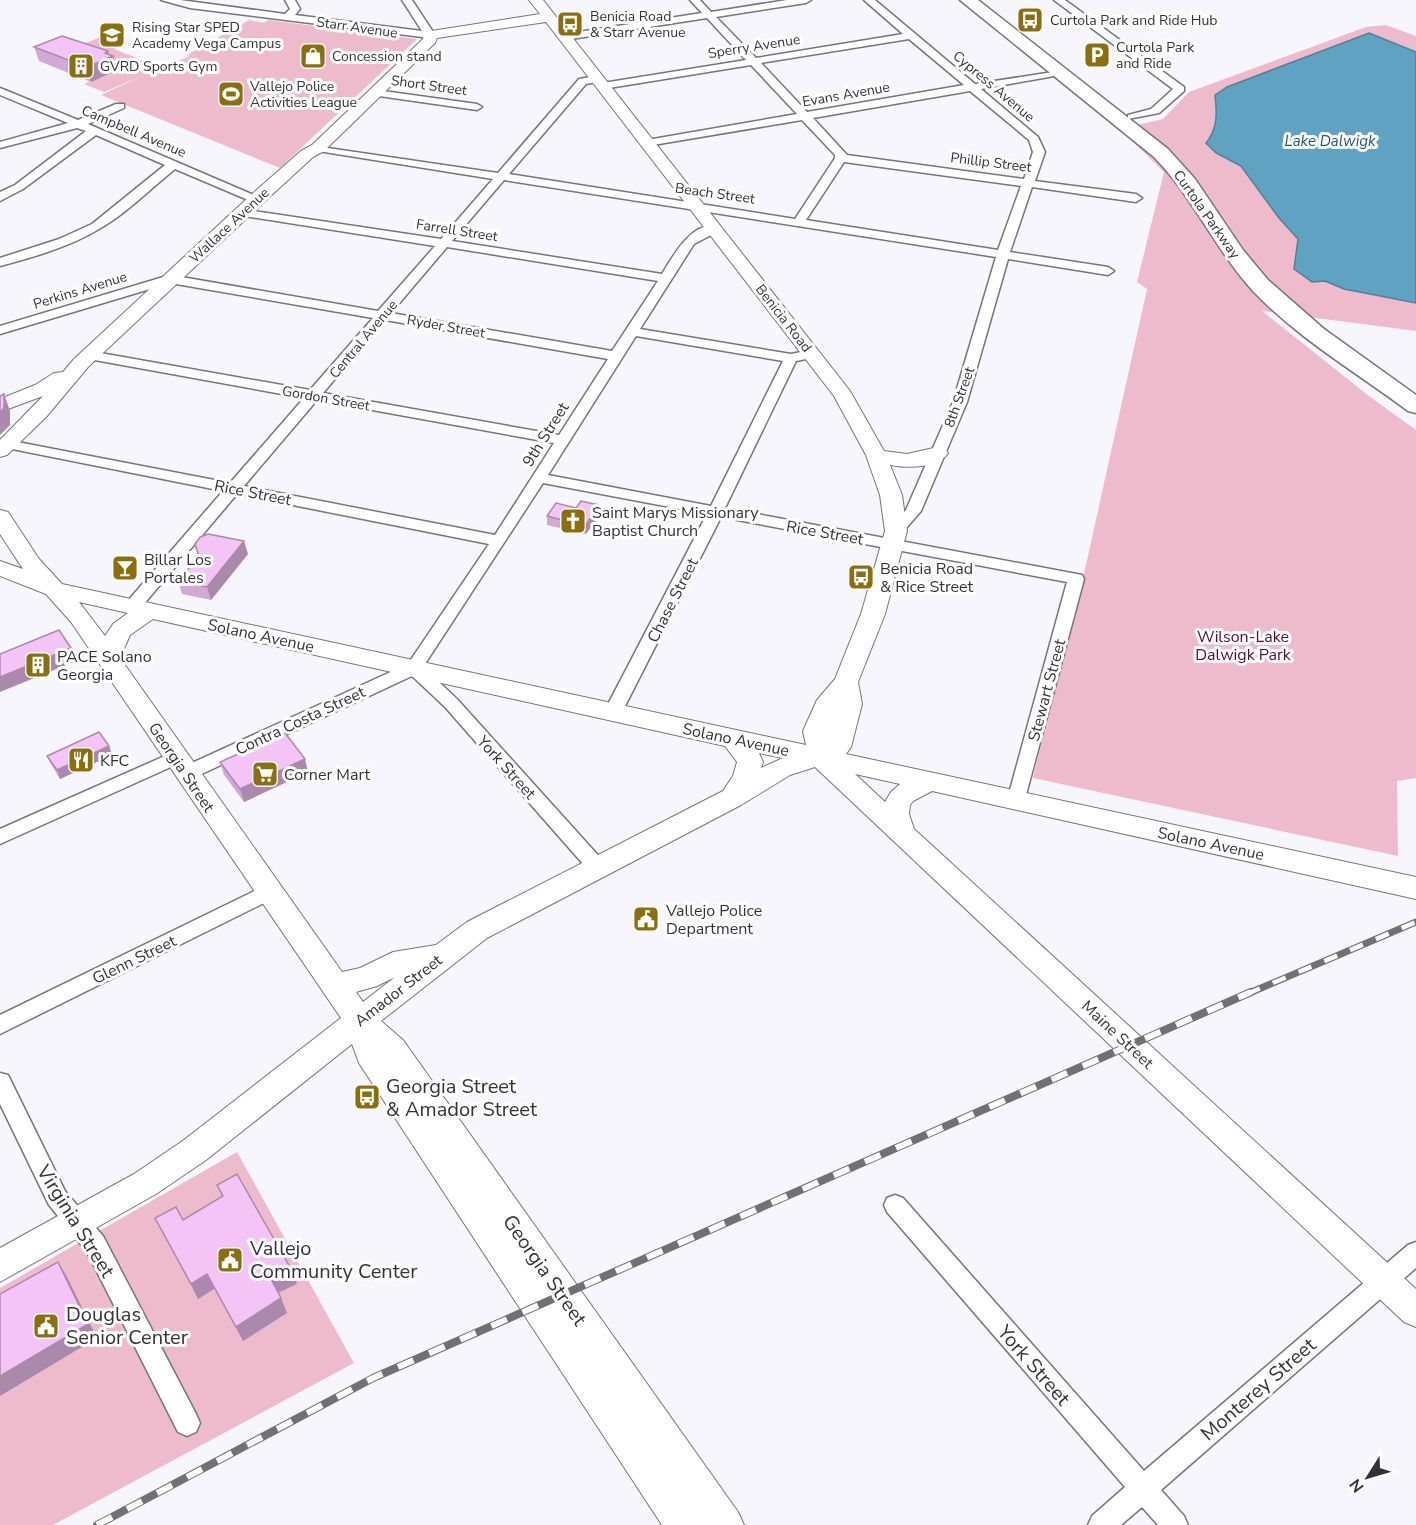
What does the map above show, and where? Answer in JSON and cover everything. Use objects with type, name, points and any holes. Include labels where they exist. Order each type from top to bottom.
[{"type":"main road","name":"Benicia Road","points":[[536,0],[843,395],[876,455],[891,495],[895,538],[873,614],[846,682],[850,704],[838,747],[820,757]]},
{"type":"main road","name":"Curtola Parkway","points":[[968,0],[1161,153],[1174,166],[1243,265],[1277,302],[1416,406]]},
{"type":"main road","name":"Curtola Parkway","points":[[982,0],[1173,148],[1199,175],[1271,274],[1290,295],[1325,324],[1416,389]]},
{"type":"main road","name":"Starr Avenue","points":[[430,35],[549,17]]},
{"type":"main road","name":"Wallace Avenue","points":[[4,447],[40,412],[85,359],[257,199],[307,154],[318,148],[430,40],[430,35]]},
{"type":"main road","points":[[1104,108],[1132,117]]},
{"type":"main road","points":[[6,404],[42,389],[85,359]]},
{"type":"main road","points":[[6,404],[33,404],[40,412]]},
{"type":"main road","points":[[876,455],[896,461],[913,462],[938,453]]},
{"type":"main road","points":[[0,553],[4,549],[5,525]]},
{"type":"main road","name":"Georgia Street","points":[[5,525],[31,564],[77,615],[359,1020],[392,1049],[725,1525]]},
{"type":"main road","name":"Solano Avenue","points":[[0,568],[56,590],[140,609],[1416,888]]},
{"type":"main road","name":"Solano Avenue","points":[[0,586],[26,592],[56,590]]},
{"type":"main road","points":[[108,659],[112,642],[124,625],[140,609]]},
{"type":"main road","points":[[732,798],[745,777],[750,762],[745,751],[734,739]]},
{"type":"main road","name":"Amador Street","points":[[0,1266],[145,1184],[195,1150],[477,930],[732,798],[781,768],[820,757]]},
{"type":"main road","name":"Maine Street","points":[[820,757],[1416,1311]]},
{"type":"main road","points":[[903,834],[896,816],[898,801],[910,790],[924,783],[933,782]]},
{"type":"main road","points":[[334,986],[367,978],[393,964],[442,956]]},
{"type":"main road","name":"Georgia Street","points":[[359,1020],[370,1054],[684,1525]]},
{"type":"street","name":"Starr Avenue","points":[[166,0],[190,5],[430,35]]},
{"type":"street","points":[[288,17],[295,9],[290,0]]},
{"type":"street","points":[[407,0],[430,35]]},
{"type":"street","points":[[695,0],[841,154],[841,158],[800,221]]},
{"type":"street","points":[[565,37],[806,0]]},
{"type":"street","name":"Cypress Avenue","points":[[869,0],[1034,139],[1039,152],[1003,254]]},
{"type":"street","points":[[1059,0],[1180,89],[1155,111],[1132,117]]},
{"type":"street","name":"Sperry Avenue","points":[[600,82],[754,62],[911,36]]},
{"type":"street","name":"Evans Avenue","points":[[647,143],[1049,74]]},
{"type":"street","name":"Central Avenue","points":[[140,609],[234,488],[583,81],[600,82]]},
{"type":"street","name":"Short Street","points":[[376,93],[477,107]]},
{"type":"street","name":"Campbell Avenue","points":[[2,94],[257,199]]},
{"type":"street","points":[[0,145],[78,124],[120,106]]},
{"type":"street","points":[[0,197],[19,187],[94,130]]},
{"type":"street","name":"Beach Street","points":[[318,148],[800,221],[1108,271]]},
{"type":"street","name":"Phillip Street","points":[[841,158],[1136,198]]},
{"type":"street","points":[[0,262],[52,246],[85,232],[116,212],[172,164]]},
{"type":"street","name":"Farrell Street","points":[[244,212],[666,278]]},
{"type":"street","name":"9th Street","points":[[414,669],[499,541],[688,242],[713,229]]},
{"type":"street","name":"8th Street","points":[[895,538],[913,511],[960,402],[1003,254]]},
{"type":"street","name":"Ryder Street","points":[[170,279],[616,356]]},
{"type":"street","name":"Perkins Avenue","points":[[0,330],[170,279]]},
{"type":"street","points":[[631,331],[791,358],[811,354]]},
{"type":"street","name":"Chase Street","points":[[613,712],[716,512],[791,358]]},
{"type":"street","name":"Gordon Street","points":[[85,359],[315,396],[562,440]]},
{"type":"street","name":"Rice Street","points":[[4,447],[234,488],[499,541]]},
{"type":"street","name":"Rice Street","points":[[538,478],[716,512],[895,538],[1076,579]]},
{"type":"street","name":"Stewart Street","points":[[1016,801],[1076,579]]},
{"type":"street","name":"Contra Costa Street","points":[[0,837],[414,669]]},
{"type":"street","name":"York Street","points":[[414,669],[451,703],[598,868]]},
{"type":"street","name":"Glenn Street","points":[[0,1025],[269,892]]},
{"type":"street","name":"Virginia Street","points":[[0,1082],[57,1198],[95,1244],[187,1423]]},
{"type":"street","name":"York Street","points":[[895,1204],[1175,1525]]},
{"type":"street","name":"Monterey Street","points":[[1101,1525],[1416,1253]]},
{"type":"green space","name":"Vallejo Police Activities League","points":[[249,20],[264,23],[268,20],[417,39],[280,168],[101,95],[144,75],[104,92],[84,84],[142,60],[162,68],[190,56],[187,55]]},
{"type":"green space","name":"Wilson-Lake Dalwigk Park","points":[[1386,25],[1416,36],[1416,331],[1262,311],[1369,396],[1416,430],[1416,778],[1397,781],[1398,856],[1033,778],[1084,574],[1147,289],[1137,282],[1164,172],[1120,129],[1163,119],[1189,92],[1366,27]]},
{"type":"green space","points":[[106,35],[126,43],[114,49],[137,58],[111,68],[68,50]]},
{"type":"green space","points":[[237,1152],[354,1363],[53,1525],[0,1525],[0,1288]]},
{"type":"water","name":"Lake Dalwigk","points":[[1369,33],[1416,52],[1416,303],[1344,289],[1325,281],[1312,282],[1294,269],[1298,239],[1279,218],[1241,166],[1216,153],[1206,143],[1215,126],[1215,95],[1227,87]]},
{"type":"building","points":[[62,36],[108,51],[105,53],[113,56],[87,67],[34,47]]},
{"type":"building","points":[[4,394],[4,408],[0,413],[0,396]]},
{"type":"building","points":[[581,501],[599,505],[585,526],[547,516],[556,503],[576,508]]},
{"type":"building","points":[[208,534],[244,541],[207,587],[178,581],[199,556],[195,544],[200,537]]},
{"type":"building","points":[[59,630],[71,648],[0,677],[0,654]]},
{"type":"building","points":[[99,732],[109,746],[57,770],[47,756]]},
{"type":"building","points":[[285,733],[305,759],[240,789],[220,762]]},
{"type":"building","name":"Vallejo Community Center","points":[[237,1174],[291,1269],[271,1279],[281,1298],[236,1327],[207,1274],[191,1284],[155,1218],[176,1207],[183,1220],[223,1196],[217,1185]]},
{"type":"building","name":"Douglas Senior Center","points":[[58,1262],[88,1324],[0,1376],[0,1294]]},
{"type":"railway","points":[[1247,994],[1416,922]]},
{"type":"railway","points":[[97,1525],[373,1378],[1251,992]]},
{"type":"place","name":"Curtola Park and Ride Hub","points":[[1030,20]]},
{"type":"place","name":"Benicia Road & Starr Avenue","points":[[570,24]]},
{"type":"place","name":"Rising Star SPED Academy Vega Campus","points":[[112,35]]},
{"type":"place","name":"Curtola Park and Ride","points":[[1097,55]]},
{"type":"place","name":"Concession stand","points":[[313,56]]},
{"type":"place","name":"GVRD Sports Gym","points":[[81,66]]},
{"type":"place","name":"Vallejo Police Activities League","points":[[231,94]]},
{"type":"place","name":"Saint Marys Missionary Baptist Church","points":[[573,521]]},
{"type":"place","name":"Billar Los Portales","points":[[125,568]]},
{"type":"place","name":"Benicia Road & Rice Street","points":[[861,577]]},
{"type":"place","name":"PACE Solano Georgia","points":[[38,665]]},
{"type":"place","name":"KFC","points":[[81,760]]},
{"type":"place","name":"Corner Mart","points":[[265,774]]},
{"type":"place","name":"Vallejo Police Department","points":[[646,919]]},
{"type":"place","name":"Georgia Street & Amador Street","points":[[367,1097]]},
{"type":"place","name":"Vallejo Community Center","points":[[230,1260]]},
{"type":"place","name":"Douglas Senior Center","points":[[46,1326]]}]
